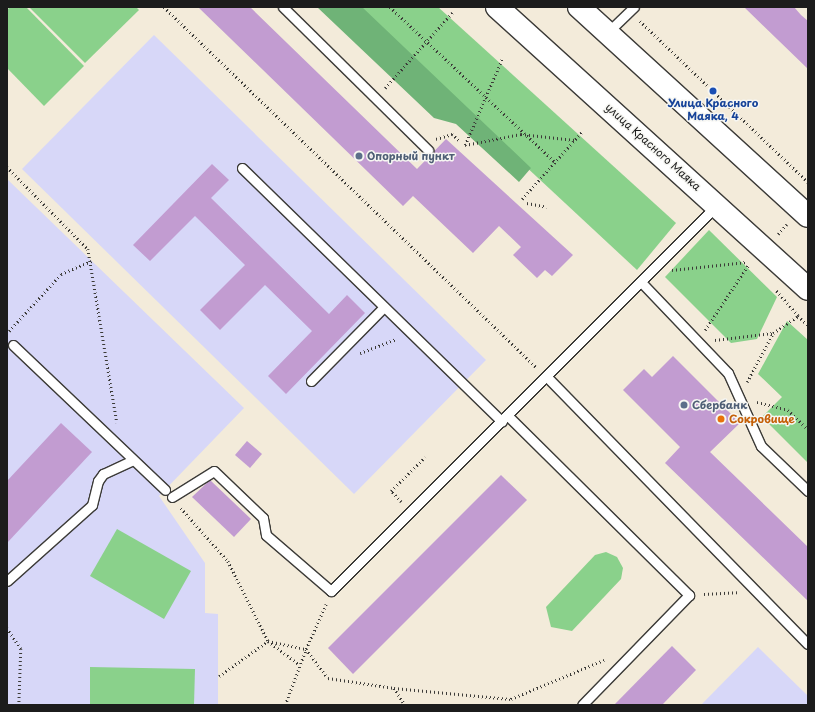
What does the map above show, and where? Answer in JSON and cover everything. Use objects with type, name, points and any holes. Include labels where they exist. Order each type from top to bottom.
[{"type":"street","name":"улица Красного Маяка","points":[[498,7],[808,289]]},
{"type":"street","points":[[579,7],[608,32],[799,218]]},
{"type":"lane","points":[[283,7],[428,150]]},
{"type":"lane","points":[[608,32],[632,9]]},
{"type":"lane","points":[[242,168],[412,334],[505,419],[689,595],[582,705]]},
{"type":"lane","points":[[172,497],[214,471],[263,518],[266,535],[331,592],[717,205]]},
{"type":"lane","points":[[641,282],[728,373],[761,446],[808,491]]},
{"type":"lane","points":[[311,381],[384,307]]},
{"type":"lane","points":[[13,345],[165,490]]},
{"type":"lane","points":[[547,377],[808,644]]},
{"type":"lane","points":[[7,581],[92,505],[98,481],[104,474],[133,460]]},
{"type":"path","points":[[164,7],[547,377]]},
{"type":"path","points":[[390,7],[521,134],[555,162]]},
{"type":"path","points":[[632,9],[808,182]]},
{"type":"path","points":[[376,98],[427,44],[452,13]]},
{"type":"path","points":[[502,59],[465,145],[521,134],[575,140]]},
{"type":"path","points":[[522,199],[582,132]]},
{"type":"path","points":[[452,134],[459,140]]},
{"type":"path","points":[[7,167],[88,248],[92,261],[114,416],[119,428]]},
{"type":"path","points":[[527,203],[547,207]]},
{"type":"path","points":[[776,236],[799,218]]},
{"type":"path","points":[[7,332],[61,274],[92,261]]},
{"type":"path","points":[[651,272],[751,262]]},
{"type":"path","points":[[751,262],[756,267]]},
{"type":"path","points":[[697,342],[751,262]]},
{"type":"path","points":[[770,283],[798,316],[808,325]]},
{"type":"path","points":[[697,342],[773,333],[798,316]]},
{"type":"path","points":[[773,333],[740,398],[788,410],[808,429]]},
{"type":"path","points":[[327,364],[412,334]]},
{"type":"path","points":[[411,512],[391,492],[425,457]]},
{"type":"path","points":[[172,497],[228,561],[268,641],[298,664]]},
{"type":"path","points":[[689,595],[756,590]]},
{"type":"path","points":[[285,705],[298,664],[331,592]]},
{"type":"path","points":[[7,628],[21,649],[19,705]]},
{"type":"path","points":[[219,676],[268,641],[306,649],[328,678],[394,688],[511,699],[611,657]]},
{"type":"path","points":[[394,688],[405,705]]},
{"type":"shaded area","points":[[154,35],[486,360],[354,494],[22,169]]},
{"type":"shaded area","points":[[7,179],[244,408],[159,496],[205,563],[205,613],[218,614],[218,705],[7,705]]},
{"type":"shaded area","points":[[758,647],[808,696],[808,705],[701,705]]},
{"type":"green space","points":[[10,7],[26,7],[84,66],[44,106],[7,68],[7,10]]},
{"type":"green space","points":[[29,7],[136,7],[139,10],[85,63]]},
{"type":"green space","points":[[317,7],[362,7],[531,168],[519,182],[456,124],[434,118]]},
{"type":"green space","points":[[354,7],[438,7],[676,223],[637,270]]},
{"type":"green space","points":[[709,230],[777,297],[757,339],[731,343],[665,277]]},
{"type":"green space","points":[[787,321],[808,340],[808,463],[762,417],[782,397],[758,374]]},
{"type":"green space","points":[[117,529],[191,571],[164,619],[90,576]]},
{"type":"green space","points":[[606,552],[617,557],[623,568],[621,579],[572,631],[551,627],[546,607],[595,555]]},
{"type":"green space","points":[[90,667],[195,669],[194,705],[90,705]]},
{"type":"building","points":[[198,7],[250,7],[417,169],[446,139],[573,255],[552,276],[545,270],[537,278],[513,255],[521,247],[499,226],[473,253],[413,196],[403,206]]},
{"type":"building","points":[[744,7],[794,7],[808,21],[808,69]]},
{"type":"building","points":[[212,164],[229,180],[211,198],[329,314],[347,295],[365,313],[286,394],[268,376],[312,331],[265,285],[220,330],[200,310],[245,265],[195,216],[150,261],[133,245]]},
{"type":"building","points":[[673,356],[740,423],[710,452],[808,547],[808,601],[665,463],[680,447],[623,390],[644,369],[652,377]]},
{"type":"building","points":[[61,423],[92,452],[7,543],[7,481]]},
{"type":"building","points":[[247,441],[262,454],[250,468],[235,455]]},
{"type":"building","points":[[501,475],[527,500],[353,674],[328,648]]},
{"type":"building","points":[[210,480],[251,519],[234,537],[192,497]]},
{"type":"building","points":[[672,646],[696,670],[662,705],[614,705]]},
{"type":"place","name":"Улица Красного Маяка, 4","points":[[713,91]]},
{"type":"place","name":"Опорный пункт","points":[[359,156]]},
{"type":"place","name":"Сбербанк","points":[[684,405]]},
{"type":"place","name":"Сокровище","points":[[721,419]]}]
